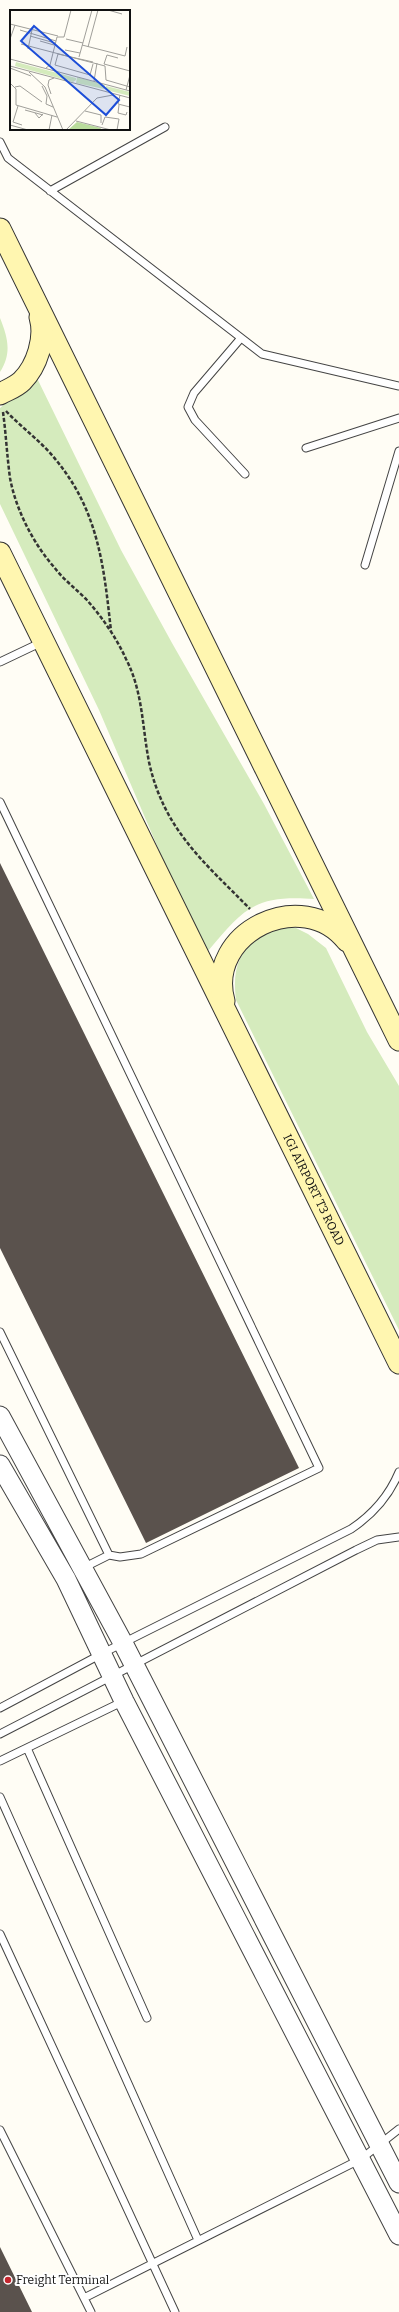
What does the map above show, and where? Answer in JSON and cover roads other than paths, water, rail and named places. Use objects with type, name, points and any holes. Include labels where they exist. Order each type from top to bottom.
[{"type":"main road","points":[[0,229],[399,1040]]},
{"type":"main road","points":[[0,394],[21,382],[35,364],[42,342],[41,319],[34,297]]},
{"type":"main road","points":[[0,553],[228,1017]]},
{"type":"main road","points":[[228,1017],[222,994],[223,969],[234,947],[250,929],[272,918],[297,915],[321,921],[341,934],[356,954]]},
{"type":"main road","name":"IGI AIRPORT T3 ROAD","points":[[228,1017],[399,1363]]},
{"type":"street","points":[[0,1416],[123,1643],[399,2183]]},
{"type":"street","points":[[0,1464],[66,1579],[103,1654],[124,1701],[399,2235]]},
{"type":"lane","points":[[50,191],[166,127]]},
{"type":"lane","points":[[0,142],[8,158],[262,354],[399,386]]},
{"type":"lane","points":[[241,338],[194,392],[188,407],[195,420],[245,474]]},
{"type":"lane","points":[[306,448],[399,418]]},
{"type":"lane","points":[[365,565],[399,451]]},
{"type":"lane","points":[[0,662],[44,642]]},
{"type":"lane","points":[[0,802],[319,1468],[141,1554],[120,1557],[109,1555],[83,1568]]},
{"type":"lane","points":[[0,1332],[109,1555]]},
{"type":"lane","points":[[0,1708],[123,1643],[351,1529],[366,1519],[378,1507],[399,1472]]},
{"type":"lane","points":[[0,1734],[366,1545],[377,1540],[399,1537]]},
{"type":"lane","points":[[0,1761],[124,1701]]},
{"type":"lane","points":[[27,1748],[147,2018]]},
{"type":"lane","points":[[0,1797],[198,2240]]},
{"type":"lane","points":[[0,1934],[175,2312]]},
{"type":"lane","points":[[84,2298],[361,2159],[399,2129]]},
{"type":"lane","points":[[0,2130],[91,2312]]},
{"type":"place","name":"Freight Terminal","points":[[8,2280]]}]
